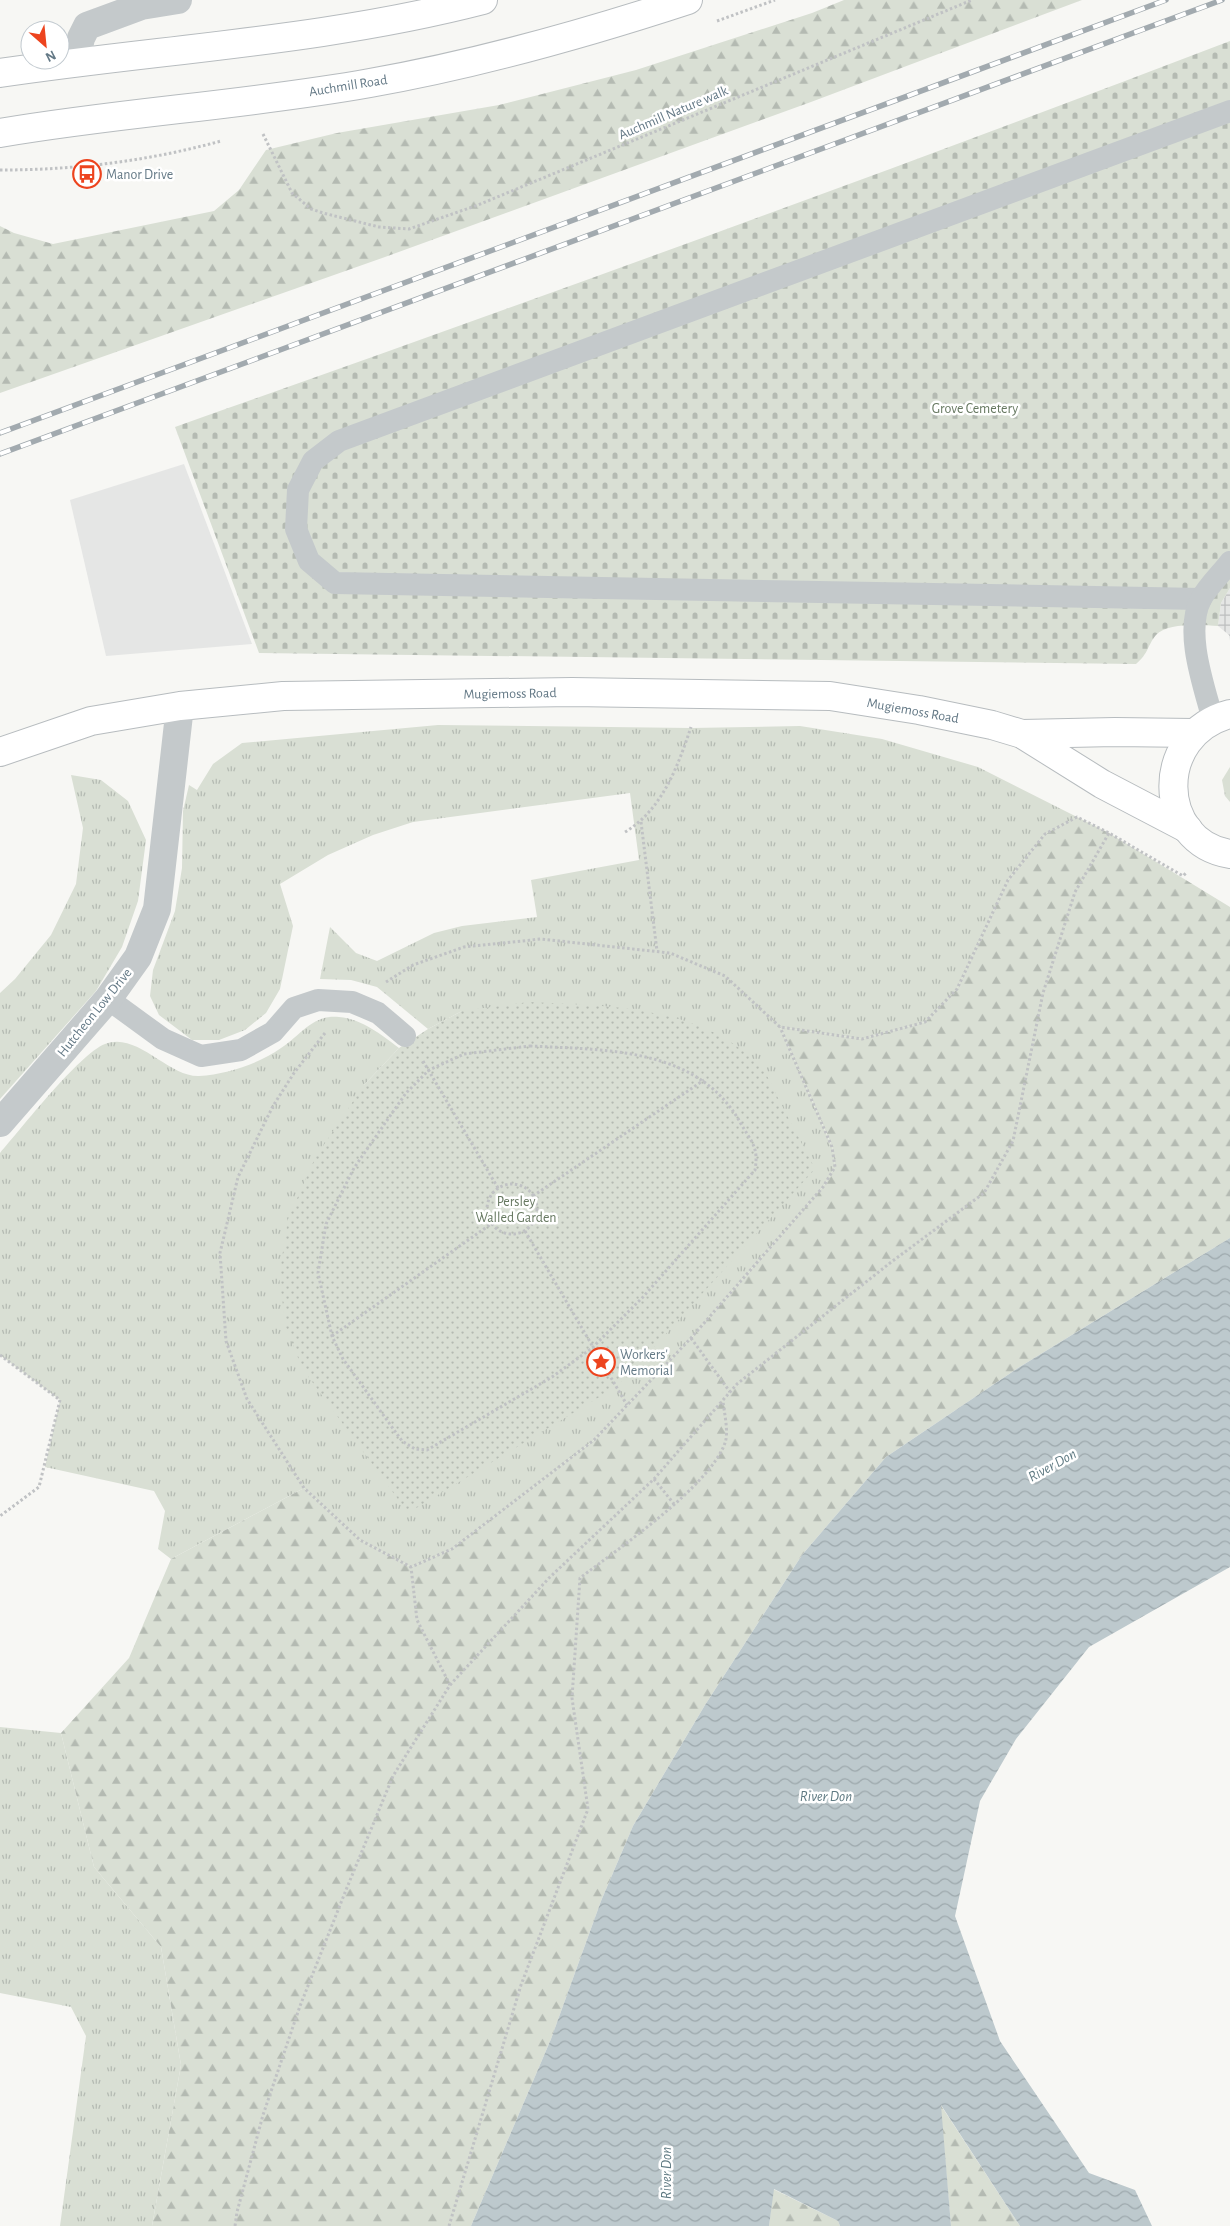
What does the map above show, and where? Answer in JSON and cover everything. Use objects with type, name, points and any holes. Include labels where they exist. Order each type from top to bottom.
[{"type":"main road","points":[[0,73],[262,40],[438,12],[482,0]]},
{"type":"main road","name":"Auchmill Road","points":[[0,134],[57,123],[370,83],[515,51],[688,0]]},
{"type":"main road","name":"Mugiemoss Road","points":[[0,752],[91,721],[180,706],[283,696],[572,692],[830,696],[919,710],[992,725],[1022,734]]},
{"type":"main road","points":[[1022,734],[1115,732],[1212,722]]},
{"type":"main road","points":[[1188,829],[1177,809],[1173,780],[1180,752],[1212,722]]},
{"type":"main road","points":[[1022,734],[1102,784],[1188,829],[1221,851]]},
{"type":"street","points":[[76,62],[81,38],[87,26],[141,6],[178,0]]},
{"type":"street","name":"Hutcheon Low Drive","points":[[0,1123],[108,999],[138,957],[157,909],[180,706]]},
{"type":"lane","points":[[1201,599],[335,583],[309,561],[296,529],[297,500],[298,490],[313,460],[339,440],[1230,111]]},
{"type":"lane","points":[[1212,722],[1198,665],[1194,623],[1201,599],[1230,562]]},
{"type":"lane","points":[[108,999],[163,1039],[201,1056],[241,1050],[273,1032],[294,1008],[318,1000],[352,1002],[378,1012],[405,1036]]},
{"type":"path","name":"Auchmill Nature walk","points":[[262,131],[292,193],[299,201],[311,209],[379,227],[409,229],[478,205],[972,0]]},
{"type":"path","points":[[625,832],[641,822],[675,774],[700,694]]},
{"type":"path","points":[[780,1027],[862,1039],[926,1022],[957,989],[1008,880],[1045,834],[1077,817],[1109,833],[1183,876],[1221,851]]},
{"type":"path","points":[[641,822],[657,952]]},
{"type":"path","points":[[235,2226],[236,2212],[263,2115],[303,1997],[393,1776],[450,1685],[549,1578],[654,1479],[737,1384],[890,1263],[984,1193],[1014,1141],[1043,993],[1075,892],[1109,833]]},
{"type":"path","points":[[542,939],[670,953],[725,976],[780,1027],[832,1146],[835,1167],[823,1187],[691,1338],[594,1440],[452,1549],[411,1567],[360,1540],[304,1488],[247,1399],[226,1341],[220,1253],[238,1177],[274,1106],[294,1073],[352,1002],[413,965],[464,947],[542,939]]},
{"type":"path","points":[[405,1036],[429,1070],[498,1188]]},
{"type":"path","points":[[530,1046],[630,1053],[678,1066],[704,1080],[730,1104],[758,1153],[755,1170],[643,1297],[592,1348],[552,1376],[428,1450],[415,1449],[402,1441],[344,1359],[332,1336],[318,1273],[326,1224],[354,1168],[406,1093],[429,1070],[464,1054],[530,1046]]},
{"type":"path","points":[[533,1196],[704,1080]]},
{"type":"path","points":[[510,1184],[523,1186],[533,1196],[537,1205],[537,1215],[525,1231],[507,1234],[491,1224],[487,1212],[489,1199],[498,1188],[510,1184]]},
{"type":"path","points":[[332,1336],[491,1224]]},
{"type":"path","points":[[525,1231],[627,1405]]},
{"type":"path","points":[[691,1338],[730,1392]]},
{"type":"path","points":[[0,1355],[60,1400],[39,1487],[0,1516]]},
{"type":"path","points":[[449,2226],[522,1985],[588,1808],[572,1698],[580,1578],[674,1504],[711,1467],[726,1441],[723,1400]]},
{"type":"path","points":[[654,1479],[674,1504]]},
{"type":"path","points":[[411,1567],[417,1620],[450,1685]]},
{"type":"shaded area","points":[[184,464],[252,644],[106,656],[70,500]]},
{"type":"shaded area","points":[[1230,588],[1230,641],[1229,635],[1218,626],[1221,603]]},
{"type":"green space","points":[[844,0],[1082,0],[811,102],[385,257],[0,393],[0,226],[14,233],[53,244],[214,211],[239,190],[266,150],[337,133],[499,105],[636,70],[812,13]]},
{"type":"green space","name":"Grove Cemetery","points":[[1230,41],[1230,588],[1221,603],[1218,626],[1186,625],[1161,631],[1156,635],[1136,664],[259,653],[175,427],[704,237]]},
{"type":"green space","points":[[438,725],[691,728],[800,726],[882,739],[978,767],[1077,817],[1045,834],[1008,880],[957,989],[925,1022],[862,1039],[780,1027],[832,1147],[835,1167],[823,1187],[691,1338],[594,1440],[452,1549],[411,1567],[360,1540],[304,1488],[171,1559],[158,1549],[165,1511],[154,1491],[45,1467],[60,1400],[0,1355],[0,1153],[66,1077],[94,1051],[105,1044],[117,1042],[129,1044],[176,1070],[199,1076],[210,1075],[232,1070],[263,1059],[288,1043],[314,1022],[330,1017],[347,1018],[371,1028],[399,1048],[364,1085],[462,1011],[428,1029],[377,987],[351,980],[320,979],[330,927],[356,953],[377,961],[434,933],[462,926],[537,917],[531,880],[639,860],[630,793],[413,822],[373,835],[328,855],[280,884],[293,926],[280,989],[266,1013],[245,1030],[219,1040],[192,1040],[159,1015],[150,996],[153,970],[175,911],[182,868],[183,811],[189,785],[197,790],[213,764],[242,743]]},
{"type":"green space","points":[[1230,767],[1230,802],[1225,796],[1222,780]]},
{"type":"green space","points":[[71,775],[101,780],[128,801],[146,840],[138,901],[122,947],[96,991],[0,1099],[0,993],[15,979],[51,935],[76,884],[83,828]]},
{"type":"green space","points":[[1077,817],[1109,833],[1230,907],[1230,1238],[1018,1368],[886,1457],[802,1555],[705,1705],[633,1826],[601,1901],[551,2039],[471,2226],[152,2226],[181,2065],[161,1947],[94,1867],[61,1733],[129,1658],[171,1559],[304,1488],[360,1540],[411,1567],[452,1549],[594,1440],[691,1338],[823,1187],[835,1167],[832,1146],[780,1027],[862,1039],[925,1022],[957,989],[1008,880],[1045,834]]},
{"type":"green space","name":"Persley Walled Garden","points":[[529,1002],[590,1005],[653,1013],[684,1020],[712,1032],[738,1047],[764,1071],[815,1169],[625,1379],[606,1393],[408,1513],[302,1368],[286,1327],[279,1277],[288,1219],[315,1158],[364,1085],[399,1048],[428,1029],[462,1011]]},
{"type":"green space","points":[[0,1727],[61,1733],[94,1867],[161,1947],[181,2065],[152,2226],[60,2226],[86,2036],[71,2007],[0,1993]]},
{"type":"green space","points":[[940,2104],[1020,2226],[951,2226]]},
{"type":"green space","points":[[773,2189],[838,2221],[840,2226],[769,2226]]},
{"type":"water","name":"River Don","points":[[1230,1238],[1230,1567],[1089,1647],[1016,1739],[980,1801],[955,1916],[1000,2041],[1089,2173],[1135,2190],[1152,2226],[1020,2226],[941,2105],[951,2226],[840,2226],[838,2221],[774,2189],[769,2226],[471,2226],[551,2039],[601,1901],[633,1826],[705,1705],[802,1555],[886,1457],[1018,1368]]},
{"type":"railway","points":[[0,433],[1166,0]]},
{"type":"railway","points":[[0,454],[1222,0]]},
{"type":"place","name":"Manor Drive","points":[[87,174]]},
{"type":"place","name":"Workers' Memorial","points":[[601,1362]]}]
